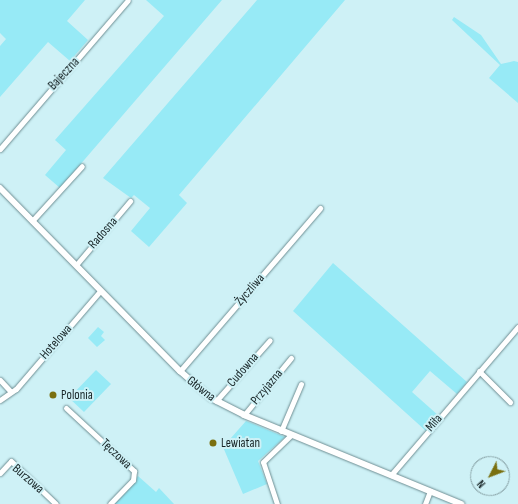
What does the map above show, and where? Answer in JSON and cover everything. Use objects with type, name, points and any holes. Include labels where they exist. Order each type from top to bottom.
[{"type":"street","name":"Bajeczna","points":[[0,149],[128,0]]},
{"type":"street","points":[[32,221],[82,166]]},
{"type":"street","name":"Główna","points":[[0,188],[180,371],[216,401],[244,416],[461,504]]},
{"type":"street","name":"Radosna","points":[[76,265],[130,201]]},
{"type":"street","name":"Życzliwa","points":[[180,371],[320,208]]},
{"type":"street","name":"Hotelowa","points":[[0,400],[11,392],[100,290]]},
{"type":"street","name":"Miła","points":[[391,476],[478,371],[518,327]]},
{"type":"street","name":"Cudowna","points":[[216,401],[270,340]]},
{"type":"street","name":"Przyjazna","points":[[244,416],[291,358]]},
{"type":"street","points":[[478,371],[510,402]]},
{"type":"street","points":[[0,380],[11,392]]},
{"type":"street","points":[[281,431],[301,384]]},
{"type":"street","name":"Tęczowa","points":[[66,408],[134,471],[133,480],[110,504]]},
{"type":"street","points":[[277,504],[263,462],[291,435]]},
{"type":"street","name":"Burzowa","points":[[0,473],[11,461],[56,504]]},
{"type":"street","points":[[425,504],[430,491]]},
{"type":"shaded area","points":[[0,0],[85,0],[67,21],[88,40],[70,61],[48,42],[0,97],[0,46],[6,39],[0,33]]},
{"type":"shaded area","points":[[146,0],[222,0],[60,188],[45,175],[66,150],[55,140],[164,16]]},
{"type":"shaded area","points":[[257,0],[345,0],[179,195],[187,203],[149,247],[131,231],[150,208],[134,195],[131,198],[103,178]]},
{"type":"shaded area","points":[[454,17],[481,35],[501,64],[514,61],[518,62],[518,103],[489,78],[500,65],[452,20]]},
{"type":"shaded area","points":[[333,263],[467,382],[457,394],[430,371],[412,392],[439,416],[426,431],[293,311]]},
{"type":"shaded area","points":[[98,327],[104,332],[101,336],[105,340],[97,347],[88,338]]},
{"type":"shaded area","points":[[96,370],[111,384],[84,412],[69,398]]},
{"type":"shaded area","points":[[246,421],[285,437],[258,461],[267,484],[243,494],[223,447]]},
{"type":"shaded area","points":[[138,476],[156,492],[159,488],[174,504],[113,504]]},
{"type":"place","name":"Polonia","points":[[53,395]]},
{"type":"place","name":"Lewiatan","points":[[213,443]]}]
